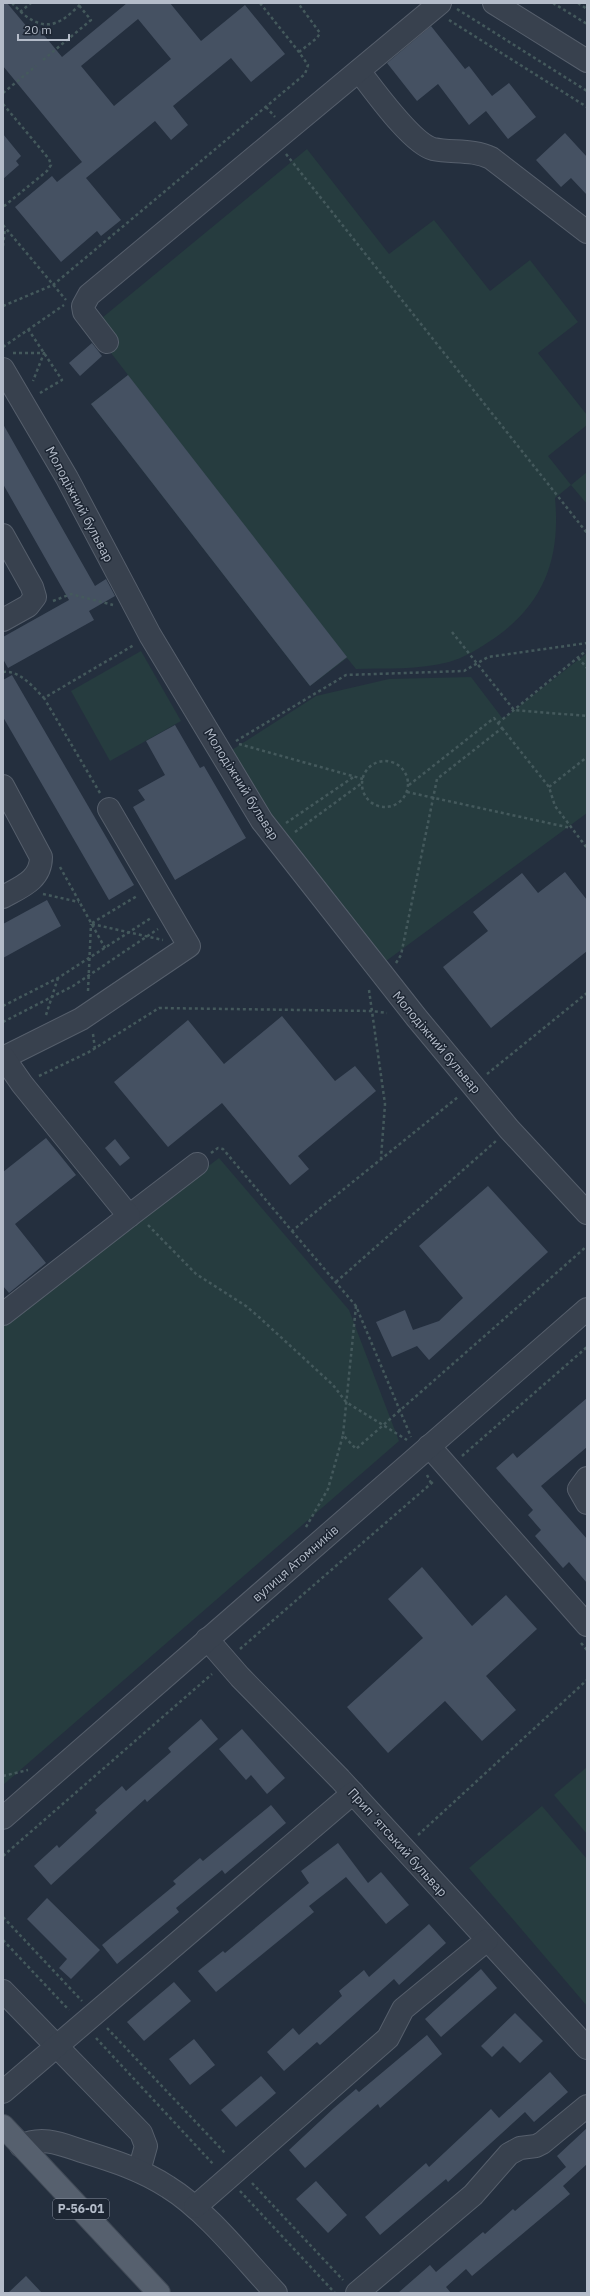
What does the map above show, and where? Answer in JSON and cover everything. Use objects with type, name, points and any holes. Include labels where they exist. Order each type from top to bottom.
[{"type":"main road","name":"Р-56-01","points":[[3,2126],[159,2293]]},
{"type":"street","points":[[494,3],[587,62]]},
{"type":"street","points":[[107,342],[84,312],[83,306],[89,295],[359,72],[443,7]]},
{"type":"street","points":[[359,72],[409,132],[424,145],[440,150],[482,155],[491,158],[587,232]]},
{"type":"street","name":"Молодіжний бульвар","points":[[6,361],[24,402],[67,478],[150,635],[274,838],[375,978],[416,1017],[509,1129],[587,1213]]},
{"type":"street","points":[[3,535],[32,588],[35,597],[28,606],[3,620]]},
{"type":"street","points":[[3,786],[41,856],[40,867],[36,877],[3,897]]},
{"type":"street","points":[[109,810],[189,946],[89,1014],[36,1043],[3,1058],[22,1084],[132,1213]]},
{"type":"street","points":[[3,1314],[197,1164]]},
{"type":"street","name":"вулиця Атомників","points":[[3,1818],[306,1553],[420,1442],[587,1309]]},
{"type":"street","points":[[420,1442],[448,1468],[587,1625]]},
{"type":"street","points":[[587,1478],[579,1489],[587,1503]]},
{"type":"street","name":"Припʼятський бульвар","points":[[207,1639],[226,1662],[353,1793],[587,2048]]},
{"type":"street","points":[[3,2092],[353,1793]]},
{"type":"street","points":[[195,2207],[388,2038],[403,2009],[487,1940]]},
{"type":"street","points":[[3,1991],[141,2133],[146,2146],[139,2171]]},
{"type":"street","points":[[351,2287],[473,2195],[509,2154],[520,2148],[536,2146],[542,2143],[587,2106]]},
{"type":"street","points":[[21,2146],[37,2139],[44,2140],[139,2171],[169,2187],[195,2207],[276,2293]]},
{"type":"path","points":[[12,3],[29,19],[54,24],[78,4],[82,3]]},
{"type":"path","points":[[20,12],[30,3]]},
{"type":"path","points":[[3,306],[54,285],[305,74],[308,65],[260,3]]},
{"type":"path","points":[[298,3],[320,33],[317,38],[299,52]]},
{"type":"path","points":[[552,3],[587,24]]},
{"type":"path","points":[[578,3],[587,9]]},
{"type":"path","points":[[43,60],[91,20],[78,4]]},
{"type":"path","points":[[443,7],[587,91]]},
{"type":"path","points":[[443,7],[587,107]]},
{"type":"path","points":[[3,93],[36,66]]},
{"type":"path","points":[[3,104],[48,159],[51,165],[47,171],[3,207]]},
{"type":"path","points":[[275,141],[587,532]]},
{"type":"path","points":[[3,225],[68,302],[3,347]]},
{"type":"path","points":[[3,246],[6,228]]},
{"type":"path","points":[[24,402],[62,380],[28,330]]},
{"type":"path","points":[[6,361],[44,354]]},
{"type":"path","points":[[24,402],[44,354]]},
{"type":"path","points":[[50,603],[71,594],[121,608],[135,608]]},
{"type":"path","points":[[452,632],[514,710],[587,716]]},
{"type":"path","points":[[44,698],[150,635]]},
{"type":"path","points":[[587,643],[492,656],[464,671],[346,675],[234,743],[355,776],[363,781],[366,797],[378,806],[392,806],[399,803],[407,792],[409,785],[494,718],[549,787],[555,806],[587,848]]},
{"type":"path","points":[[498,723],[587,650]]},
{"type":"path","points":[[578,658],[587,668]]},
{"type":"path","points":[[3,672],[24,678],[44,698],[109,810]]},
{"type":"path","points":[[381,1158],[385,1104],[372,1011],[375,978],[396,963],[401,955],[437,778],[502,728]]},
{"type":"path","points":[[549,787],[587,757]]},
{"type":"path","points":[[274,838],[363,781],[369,769],[375,764],[390,762],[403,770],[409,785]]},
{"type":"path","points":[[274,838],[355,776]]},
{"type":"path","points":[[407,792],[571,828]]},
{"type":"path","points":[[91,924],[154,887]]},
{"type":"path","points":[[3,1006],[58,978],[88,959],[170,913]]},
{"type":"path","points":[[3,1022],[51,999],[88,976],[170,913]]},
{"type":"path","points":[[91,924],[189,946]]},
{"type":"path","points":[[91,924],[88,959],[89,1014],[95,1049]]},
{"type":"path","points":[[36,1043],[58,978]]},
{"type":"path","points":[[292,1231],[587,993]]},
{"type":"path","points":[[22,1084],[95,1049],[159,1008],[372,1011],[416,1017]]},
{"type":"path","points":[[336,1282],[509,1129]]},
{"type":"path","points":[[197,1164],[215,1150],[223,1149],[356,1306],[400,1411],[420,1442]]},
{"type":"path","points":[[132,1213],[196,1274],[246,1306],[260,1318],[333,1386],[346,1402],[384,1424],[408,1441]]},
{"type":"path","points":[[343,1435],[356,1449],[587,1246]]},
{"type":"path","points":[[306,1553],[306,1529],[310,1517],[328,1489],[343,1435],[356,1306]]},
{"type":"path","points":[[3,1856],[587,1347]]},
{"type":"path","points":[[404,1848],[587,1680]]},
{"type":"path","points":[[3,1917],[88,2019],[233,2173],[351,2287]]},
{"type":"path","points":[[3,1940],[88,2019],[233,2173],[335,2293]]},
{"type":"green space","points":[[307,149],[389,254],[434,220],[490,291],[530,260],[578,322],[538,353],[587,415],[587,425],[548,456],[571,485],[555,498],[555,543],[551,563],[544,581],[534,599],[522,615],[487,643],[469,654],[449,662],[438,665],[414,667],[356,669],[347,658],[310,686],[91,404],[128,375],[91,327]]},
{"type":"green space","points":[[587,472],[587,504],[571,485]]},
{"type":"green space","points":[[141,651],[181,721],[110,761],[71,691]]},
{"type":"green space","points":[[587,653],[587,813],[382,964],[224,755],[316,696],[389,679],[471,677],[503,719]]},
{"type":"green space","points":[[219,1158],[349,1310],[399,1441],[3,1785],[3,1322]]},
{"type":"green space","points":[[587,1767],[587,1834],[554,1795]]},
{"type":"green space","points":[[542,1806],[587,1859],[587,2006],[469,1868]]},
{"type":"building","points":[[3,3],[7,3],[33,34],[39,29],[62,57],[127,3],[170,3],[201,41],[245,5],[285,54],[251,82],[231,58],[173,106],[188,125],[171,140],[155,121],[86,178],[121,220],[101,236],[97,231],[61,262],[15,207],[52,176],[57,182],[82,162],[3,66]],"holes":[[[138,19],[171,59],[114,106],[81,66]]]},
{"type":"building","points":[[431,26],[465,69],[469,66],[492,96],[509,83],[536,117],[508,139],[486,111],[469,125],[438,84],[417,101],[387,63]]},
{"type":"building","points":[[565,133],[587,157],[587,195],[571,178],[561,187],[536,160]]},
{"type":"building","points":[[3,134],[21,156],[16,161],[19,165],[3,179]]},
{"type":"building","points":[[92,343],[102,356],[80,376],[69,363]]},
{"type":"building","points":[[128,375],[347,657],[310,686],[91,404]]},
{"type":"building","points":[[3,424],[95,586],[106,579],[115,596],[89,611],[94,620],[8,668],[3,659],[3,637],[69,600],[3,484]]},
{"type":"building","points":[[12,675],[134,885],[109,900],[3,717],[3,680]]},
{"type":"building","points":[[175,725],[200,768],[204,766],[246,838],[175,880],[133,807],[145,800],[138,790],[165,775],[146,741]]},
{"type":"building","points":[[565,872],[587,900],[587,951],[491,1028],[443,967],[488,931],[473,912],[522,873],[538,893]]},
{"type":"building","points":[[47,900],[61,926],[3,958],[3,924]]},
{"type":"building","points":[[282,1016],[335,1081],[355,1066],[376,1091],[298,1156],[309,1169],[290,1185],[222,1103],[168,1147],[114,1082],[188,1020],[224,1064]]},
{"type":"building","points":[[46,1138],[76,1175],[15,1224],[46,1263],[9,1293],[3,1286],[3,1172]]},
{"type":"building","points":[[115,1139],[130,1158],[120,1166],[105,1148]]},
{"type":"building","points":[[488,1186],[548,1252],[429,1360],[417,1346],[392,1357],[376,1322],[405,1310],[413,1330],[439,1321],[463,1298],[419,1246]]},
{"type":"building","points":[[587,1398],[587,1447],[541,1486],[587,1539],[587,1583],[569,1562],[563,1568],[535,1536],[541,1530],[528,1515],[533,1510],[496,1468],[513,1453],[517,1458]]},
{"type":"building","points":[[422,1567],[472,1626],[506,1595],[537,1629],[486,1676],[516,1710],[482,1741],[445,1701],[388,1753],[347,1707],[423,1638],[388,1599]]},
{"type":"building","points":[[201,1719],[218,1739],[147,1802],[145,1799],[51,1885],[34,1866],[57,1845],[59,1848],[97,1813],[95,1810],[122,1786],[126,1791],[171,1752],[168,1748]]},
{"type":"building","points":[[242,1729],[285,1778],[267,1794],[251,1775],[246,1780],[219,1749]]},
{"type":"building","points":[[271,1805],[286,1823],[225,1874],[222,1870],[176,1908],[179,1912],[117,1964],[102,1945],[176,1884],[173,1881],[200,1858],[203,1861]]},
{"type":"building","points":[[338,1843],[368,1883],[381,1872],[409,1905],[386,1924],[346,1877],[309,1906],[314,1912],[216,1992],[198,1971],[223,1951],[225,1953],[309,1883],[301,1871]]},
{"type":"building","points":[[47,1898],[100,1950],[71,1979],[59,1968],[67,1959],[27,1919]]},
{"type":"building","points":[[429,1924],[446,1943],[399,1985],[394,1979],[320,2045],[317,2042],[284,2071],[267,2052],[293,2028],[299,2035],[342,1996],[339,1991],[364,1970],[369,1977]]},
{"type":"building","points":[[481,1969],[497,1988],[441,2037],[425,2019]]},
{"type":"building","points":[[174,1982],[191,2001],[144,2041],[127,2022]]},
{"type":"building","points":[[515,2013],[543,2041],[520,2063],[503,2046],[492,2057],[481,2046]]},
{"type":"building","points":[[427,2035],[442,2054],[380,2108],[378,2104],[305,2168],[289,2150],[356,2089],[359,2092]]},
{"type":"building","points":[[194,2039],[215,2065],[190,2085],[169,2059]]},
{"type":"building","points":[[550,2072],[568,2092],[534,2122],[525,2112],[448,2182],[446,2179],[380,2235],[365,2217],[426,2163],[429,2167],[491,2109],[499,2118]]},
{"type":"building","points":[[261,2076],[276,2093],[236,2127],[221,2110]]},
{"type":"building","points":[[587,2128],[587,2164],[563,2186],[570,2194],[472,2276],[466,2269],[446,2287],[451,2293],[398,2293],[430,2265],[436,2272],[483,2232],[485,2234],[513,2209],[515,2211],[566,2167],[557,2156]]},
{"type":"building","points":[[316,2181],[347,2215],[328,2233],[296,2199]]},
{"type":"building","points":[[26,2276],[42,2293],[8,2293]]}]
